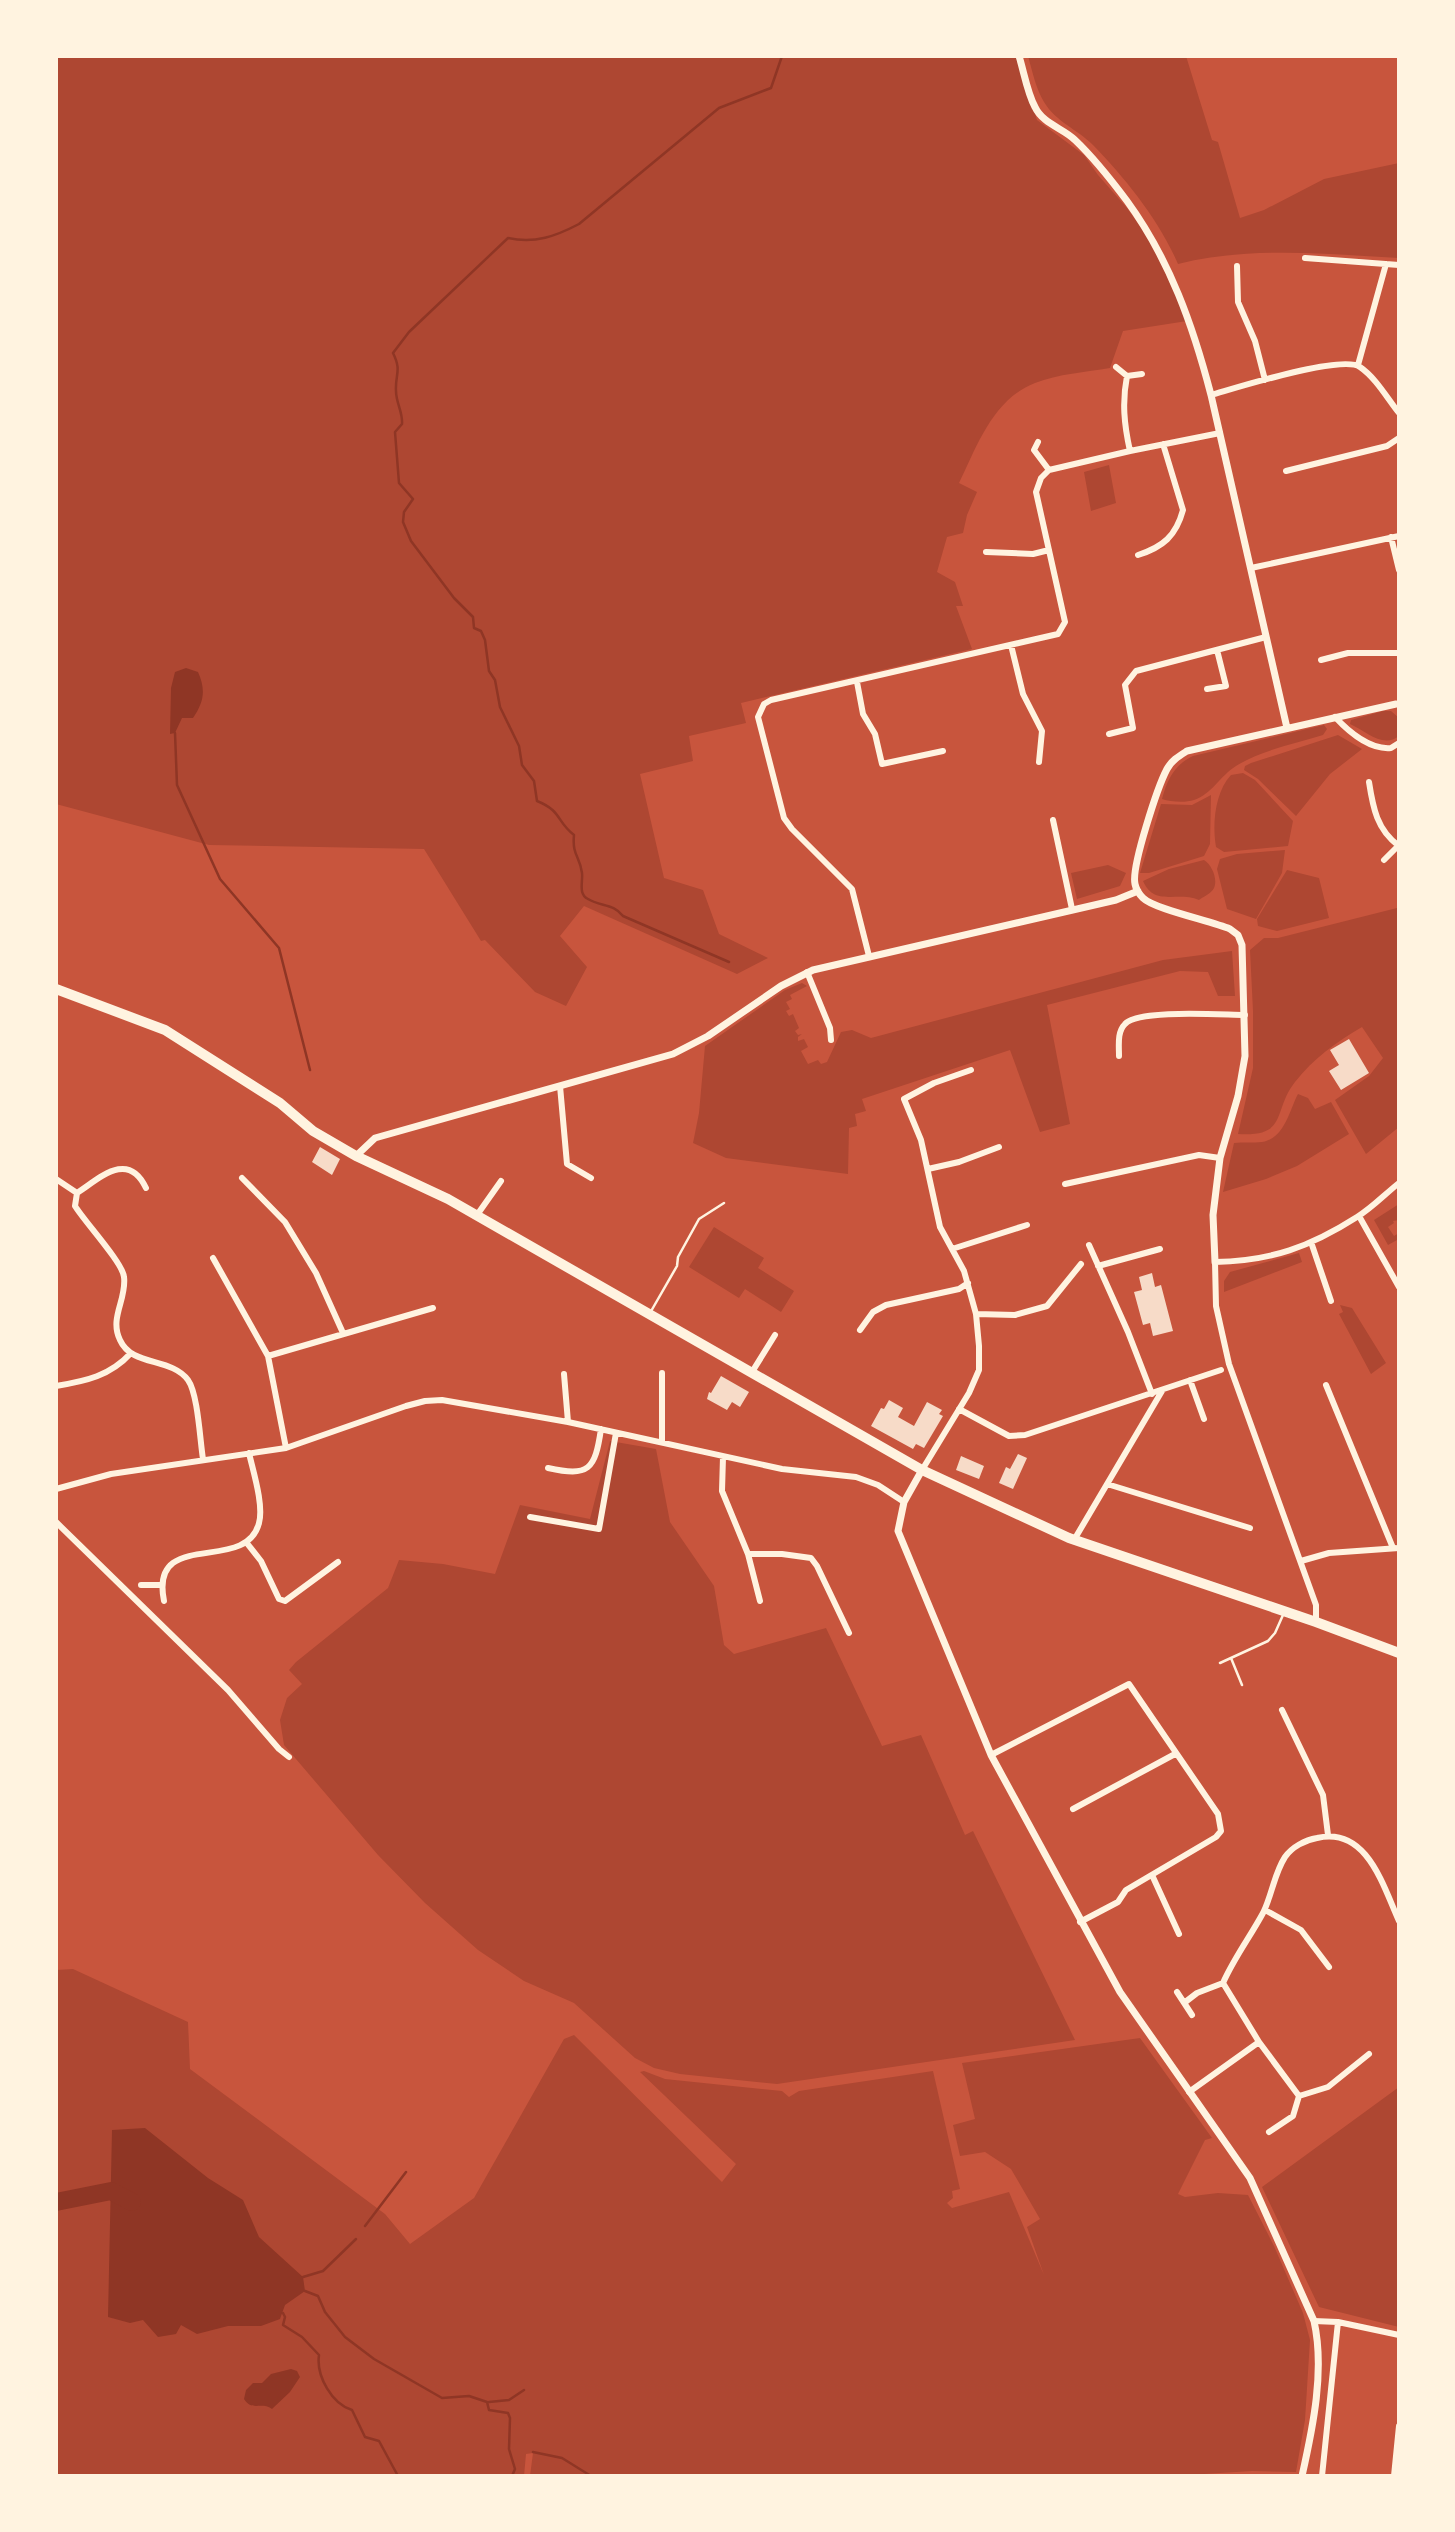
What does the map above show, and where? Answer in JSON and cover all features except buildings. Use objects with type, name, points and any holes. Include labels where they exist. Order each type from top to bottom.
[{"type":"main road","points":[[56,989],[166,1031],[264,1092],[313,1131],[356,1156],[477,1215],[922,1470],[1074,1540],[1317,1622],[1399,1653]]},
{"type":"street","points":[[1019,56],[1034,106],[1039,114],[1074,139],[1125,199],[1156,244],[1170,271],[1197,341],[1212,395],[1287,728]]},
{"type":"street","points":[[1305,258],[1399,265]]},
{"type":"street","points":[[1358,365],[1386,264]]},
{"type":"street","points":[[1237,266],[1238,302],[1255,341],[1265,380]]},
{"type":"street","points":[[1212,395],[1339,363],[1358,365],[1399,413]]},
{"type":"street","points":[[1116,368],[1127,376],[1142,374]]},
{"type":"street","points":[[1127,376],[1122,400],[1130,451]]},
{"type":"street","points":[[869,956],[852,890],[784,818],[758,717],[764,704],[771,700],[1058,634],[1065,622],[1036,492],[1041,478],[1049,470],[1220,433]]},
{"type":"street","points":[[1286,471],[1387,446],[1399,438]]},
{"type":"street","points":[[1038,442],[1034,450],[1049,470]]},
{"type":"street","points":[[1138,555],[1163,545],[1180,520],[1183,510],[1163,444]]},
{"type":"street","points":[[1251,568],[1395,536],[1399,570]]},
{"type":"street","points":[[986,552],[1033,554],[1048,550]]},
{"type":"street","points":[[1109,734],[1133,728],[1125,685],[1136,671],[1266,637]]},
{"type":"street","points":[[1011,645],[1023,694],[1042,731],[1040,762]]},
{"type":"street","points":[[1207,689],[1226,686],[1217,650]]},
{"type":"street","points":[[1321,660],[1348,653],[1399,653]]},
{"type":"street","points":[[1334,656],[1337,667]]},
{"type":"street","points":[[857,682],[863,713],[875,734],[882,764],[943,751]]},
{"type":"street","points":[[1317,1622],[1316,1605],[1301,1561],[1229,1364],[1216,1306],[1213,1215],[1220,1158],[1245,1056],[1242,945],[1238,935],[1226,927],[1151,903],[1135,886],[1136,866],[1155,800],[1167,769],[1176,758],[1202,747],[1335,717],[1398,706]]},
{"type":"street","points":[[1335,717],[1373,746],[1391,748],[1399,743]]},
{"type":"street","points":[[1368,782],[1378,823],[1399,846],[1384,860]]},
{"type":"street","points":[[1054,820],[1072,909]]},
{"type":"street","points":[[356,1156],[375,1138],[673,1054],[708,1036],[757,1001],[807,972],[1116,900],[1138,891]]},
{"type":"street","points":[[807,972],[830,1028],[831,1040]]},
{"type":"street","points":[[1119,1056],[1120,1032],[1132,1018],[1177,1014],[1245,1015]]},
{"type":"street","points":[[971,1070],[934,1083],[904,1099],[921,1140],[940,1227],[960,1260],[968,1283],[976,1314],[979,1370],[904,1502],[898,1531],[991,1755],[1120,1992],[1250,2178],[1314,2321],[1319,2342],[1318,2365],[1313,2416],[1302,2476]]},
{"type":"street","points":[[560,1086],[567,1164],[591,1178]]},
{"type":"street","points":[[928,1169],[959,1163],[999,1147]]},
{"type":"street","points":[[1065,1184],[1199,1155],[1220,1158]]},
{"type":"street","points":[[76,1193],[116,1169],[132,1171],[142,1180],[145,1188]]},
{"type":"street","points":[[242,1178],[285,1222],[316,1273],[343,1333]]},
{"type":"street","points":[[56,1179],[76,1193]]},
{"type":"street","points":[[477,1215],[501,1181]]},
{"type":"street","points":[[1215,1262],[1247,1262],[1280,1254],[1311,1242],[1359,1216],[1399,1183]]},
{"type":"street","points":[[76,1193],[75,1206],[123,1271],[124,1285],[116,1327],[123,1346],[139,1357],[166,1364],[189,1381],[195,1396],[203,1460]]},
{"type":"street","points":[[1359,1216],[1399,1287]]},
{"type":"street","points":[[952,1249],[1027,1225]]},
{"type":"street","points":[[1311,1242],[1331,1301]]},
{"type":"street","points":[[1089,1245],[1152,1394]]},
{"type":"street","points":[[1098,1266],[1160,1249]]},
{"type":"street","points":[[213,1258],[268,1356],[286,1448]]},
{"type":"street","points":[[976,1314],[1015,1315],[1046,1306],[1081,1264]]},
{"type":"street","points":[[860,1330],[873,1311],[886,1305],[959,1289],[968,1283]]},
{"type":"street","points":[[268,1356],[433,1308]]},
{"type":"street","points":[[752,1372],[775,1335]]},
{"type":"street","points":[[56,1386],[93,1379],[116,1367],[131,1353]]},
{"type":"street","points":[[959,1409],[1009,1436],[1025,1436],[1221,1370]]},
{"type":"street","points":[[662,1373],[662,1442]]},
{"type":"street","points":[[564,1374],[568,1422]]},
{"type":"street","points":[[1191,1380],[1204,1419]]},
{"type":"street","points":[[1301,1561],[1329,1553],[1396,1548],[1326,1385]]},
{"type":"street","points":[[1074,1540],[1162,1391]]},
{"type":"street","points":[[56,1489],[111,1475],[286,1448],[406,1406],[432,1400],[493,1407],[782,1469],[856,1477],[878,1485],[904,1502]]},
{"type":"street","points":[[548,1468],[571,1473],[590,1467],[596,1458],[601,1429]]},
{"type":"street","points":[[530,1517],[599,1529],[616,1433]]},
{"type":"street","points":[[164,1601],[161,1585],[163,1575],[176,1560],[236,1547],[246,1542],[256,1531],[260,1515],[249,1452]]},
{"type":"street","points":[[723,1457],[722,1491],[748,1554],[760,1601]]},
{"type":"street","points":[[1107,1484],[1251,1528]]},
{"type":"street","points":[[56,1521],[228,1690],[289,1757]]},
{"type":"street","points":[[246,1542],[261,1561],[279,1599],[285,1601],[338,1562]]},
{"type":"street","points":[[748,1554],[782,1554],[811,1559],[817,1566],[849,1633]]},
{"type":"street","points":[[141,1585],[161,1585]]},
{"type":"street","points":[[991,1755],[1129,1684],[1218,1814],[1221,1831],[1216,1837],[1126,1891],[1118,1902],[1080,1922]]},
{"type":"street","points":[[1282,1710],[1323,1794],[1328,1835]]},
{"type":"street","points":[[1073,1810],[1175,1754]]},
{"type":"street","points":[[1184,2003],[1198,1993],[1223,1983],[1230,1966],[1265,1910],[1271,1888],[1286,1856],[1309,1839],[1328,1835],[1349,1840],[1363,1850],[1399,1921]]},
{"type":"street","points":[[1152,1875],[1179,1934]]},
{"type":"street","points":[[1265,1910],[1301,1930],[1329,1967]]},
{"type":"street","points":[[1223,1983],[1259,2042],[1298,2096],[1293,2116],[1269,2132]]},
{"type":"street","points":[[1177,1992],[1192,2015]]},
{"type":"street","points":[[1189,2092],[1259,2042]]},
{"type":"street","points":[[1298,2096],[1328,2087],[1369,2054]]},
{"type":"street","points":[[1314,2321],[1338,2322],[1399,2335]]},
{"type":"street","points":[[1322,2476],[1338,2322]]},
{"type":"street","points":[[1394,2476],[1399,2426]]},
{"type":"lane","points":[[649,1314],[677,1266],[678,1257],[699,1219],[724,1203]]},
{"type":"lane","points":[[1220,1663],[1268,1641],[1275,1633],[1284,1612]]},
{"type":"lane","points":[[1231,1658],[1242,1685]]},
{"type":"shaded area","points":[[56,56],[1016,56],[1037,120],[1084,155],[1127,208],[1152,243],[1187,321],[1123,331],[1110,368],[1063,375],[1020,390],[997,412],[988,425],[959,483],[977,492],[963,533],[947,537],[937,572],[955,582],[963,606],[956,606],[972,649],[741,703],[746,723],[689,736],[693,761],[640,774],[664,878],[703,890],[719,934],[768,958],[737,974],[584,906],[560,936],[587,967],[566,1006],[535,992],[485,940],[481,941],[424,849],[209,845],[56,804]]},
{"type":"shaded area","points":[[1028,56],[1186,56],[1212,140],[1218,142],[1240,218],[1264,210],[1324,179],[1399,163],[1399,258],[1260,253],[1205,258],[1178,264],[1151,216],[1118,172],[1093,145],[1049,109],[1034,79]]},
{"type":"shaded area","points":[[1109,465],[1116,503],[1091,511],[1084,472]]},
{"type":"shaded area","points":[[186,668],[198,672],[203,690],[202,701],[193,718],[182,718],[175,733],[170,734],[171,688],[175,672]]},
{"type":"shaded area","points":[[1391,711],[1399,718],[1399,736],[1393,740],[1381,740],[1350,724],[1351,720]]},
{"type":"shaded area","points":[[1324,725],[1327,729],[1323,735],[1246,760],[1200,797],[1182,802],[1162,799],[1172,774],[1193,756]]},
{"type":"shaded area","points":[[1338,735],[1362,749],[1330,774],[1296,816],[1258,779],[1244,770],[1245,766],[1251,763]]},
{"type":"shaded area","points":[[1243,773],[1255,780],[1293,821],[1288,846],[1224,852],[1216,847],[1214,828],[1221,790],[1231,775]]},
{"type":"shaded area","points":[[1211,795],[1210,844],[1204,856],[1149,873],[1140,873],[1161,804],[1192,805]]},
{"type":"shaded area","points":[[1285,850],[1282,873],[1256,919],[1227,909],[1217,869],[1220,859],[1237,854]]},
{"type":"shaded area","points":[[1204,860],[1214,872],[1215,884],[1211,892],[1199,900],[1153,894],[1143,881],[1169,869]]},
{"type":"shaded area","points":[[1108,865],[1126,873],[1120,886],[1077,899],[1071,873]]},
{"type":"shaded area","points":[[1287,870],[1319,878],[1329,918],[1277,931],[1258,926],[1257,919]]},
{"type":"shaded area","points":[[1397,908],[1399,1127],[1366,1154],[1335,1100],[1369,1076],[1383,1058],[1362,1027],[1309,1066],[1288,1093],[1272,1127],[1254,1134],[1238,1134],[1253,1068],[1250,950],[1264,938],[1278,938]]},
{"type":"shaded area","points":[[1232,951],[1235,996],[1218,996],[1208,972],[1180,971],[1047,1005],[1070,1124],[1040,1132],[1010,1050],[862,1099],[866,1111],[855,1114],[857,1126],[849,1128],[848,1174],[726,1158],[693,1143],[699,1113],[705,1046],[785,990],[802,983],[807,986],[790,995],[792,999],[786,1002],[790,1009],[786,1011],[789,1016],[793,1014],[799,1028],[795,1031],[798,1035],[802,1034],[798,1041],[804,1039],[808,1047],[801,1051],[808,1064],[818,1060],[821,1064],[827,1062],[841,1032],[852,1030],[871,1038],[1163,960]]},
{"type":"shaded area","points":[[1298,1094],[1308,1098],[1315,1109],[1331,1102],[1349,1134],[1297,1166],[1223,1192],[1234,1143],[1262,1142],[1276,1135],[1285,1123]]},
{"type":"shaded area","points":[[1399,1204],[1399,1220],[1393,1221],[1388,1227],[1394,1236],[1399,1233],[1399,1242],[1397,1240],[1388,1245],[1374,1220]]},
{"type":"shaded area","points":[[714,1227],[764,1258],[758,1268],[794,1291],[781,1312],[745,1289],[739,1298],[689,1267]]},
{"type":"shaded area","points":[[1299,1253],[1302,1262],[1224,1292],[1224,1281],[1230,1272]]},
{"type":"shaded area","points":[[1340,1305],[1352,1308],[1386,1363],[1371,1374],[1339,1314],[1343,1312]]},
{"type":"shaded area","points":[[610,1441],[656,1449],[670,1522],[714,1586],[724,1645],[734,1654],[826,1628],[882,1746],[921,1735],[965,1835],[973,1831],[1075,2040],[777,2084],[680,2074],[654,2068],[635,2058],[574,2003],[524,1981],[478,1950],[425,1903],[378,1855],[284,1745],[280,1720],[287,1698],[302,1684],[289,1670],[388,1588],[399,1560],[443,1564],[495,1574],[520,1505],[590,1519]]},
{"type":"shaded area","points":[[73,1969],[188,2022],[190,2069],[385,2214],[410,2244],[474,2198],[564,2039],[574,2035],[722,2182],[736,2164],[640,2072],[665,2079],[782,2091],[789,2097],[799,2091],[933,2071],[960,2189],[952,2191],[953,2198],[947,2203],[952,2208],[1009,2192],[1044,2275],[1027,2227],[1040,2219],[1011,2169],[985,2152],[960,2156],[953,2125],[975,2119],[962,2063],[1140,2038],[1212,2138],[1205,2140],[1178,2194],[1185,2197],[1218,2193],[1248,2195],[1303,2313],[1310,2340],[1305,2420],[1296,2472],[1252,2471],[1172,2476],[530,2476],[533,2453],[526,2454],[524,2476],[56,2476],[56,1970]]},
{"type":"shaded area","points":[[1399,2087],[1399,2327],[1319,2307],[1262,2187]]},
{"type":"shaded area","points":[[145,2128],[208,2178],[243,2200],[259,2237],[303,2277],[305,2291],[285,2305],[280,2319],[261,2326],[228,2326],[197,2334],[181,2325],[176,2334],[158,2337],[143,2320],[130,2323],[108,2317],[112,2130]]},
{"type":"shaded area","points":[[291,2369],[297,2371],[300,2377],[290,2392],[272,2409],[250,2405],[244,2399],[246,2390],[253,2383],[262,2383],[271,2374]]},
{"type":"waterway","points":[[729,962],[623,916],[615,909],[583,894],[582,873],[574,847],[574,835],[555,812],[537,801],[534,781],[522,765],[519,746],[500,707],[481,631],[474,628],[473,617],[454,598],[411,541],[403,522],[404,512],[413,499],[399,483],[395,432],[402,420],[396,395],[398,368],[393,353],[409,332],[508,238],[545,238],[579,224],[719,108],[771,88],[782,56]]},
{"type":"waterway","points":[[175,733],[177,785],[220,879],[279,948],[310,1070]]},
{"type":"waterway","points":[[365,2226],[406,2172]]},
{"type":"waterway","points":[[56,2202],[111,2191],[132,2202]]},
{"type":"waterway","points":[[303,2277],[323,2271],[356,2239]]},
{"type":"waterway","points":[[305,2291],[318,2296],[325,2312],[345,2337],[374,2359],[442,2398],[469,2396],[487,2402],[489,2410],[508,2413],[509,2449],[515,2469],[512,2476]]},
{"type":"waterway","points":[[283,2313],[283,2325],[302,2337],[319,2355],[320,2372],[327,2388],[338,2402],[352,2410],[365,2437],[379,2441],[398,2476]]},
{"type":"waterway","points":[[489,2402],[509,2400],[524,2390]]},
{"type":"waterway","points":[[533,2452],[562,2458],[591,2476]]}]
